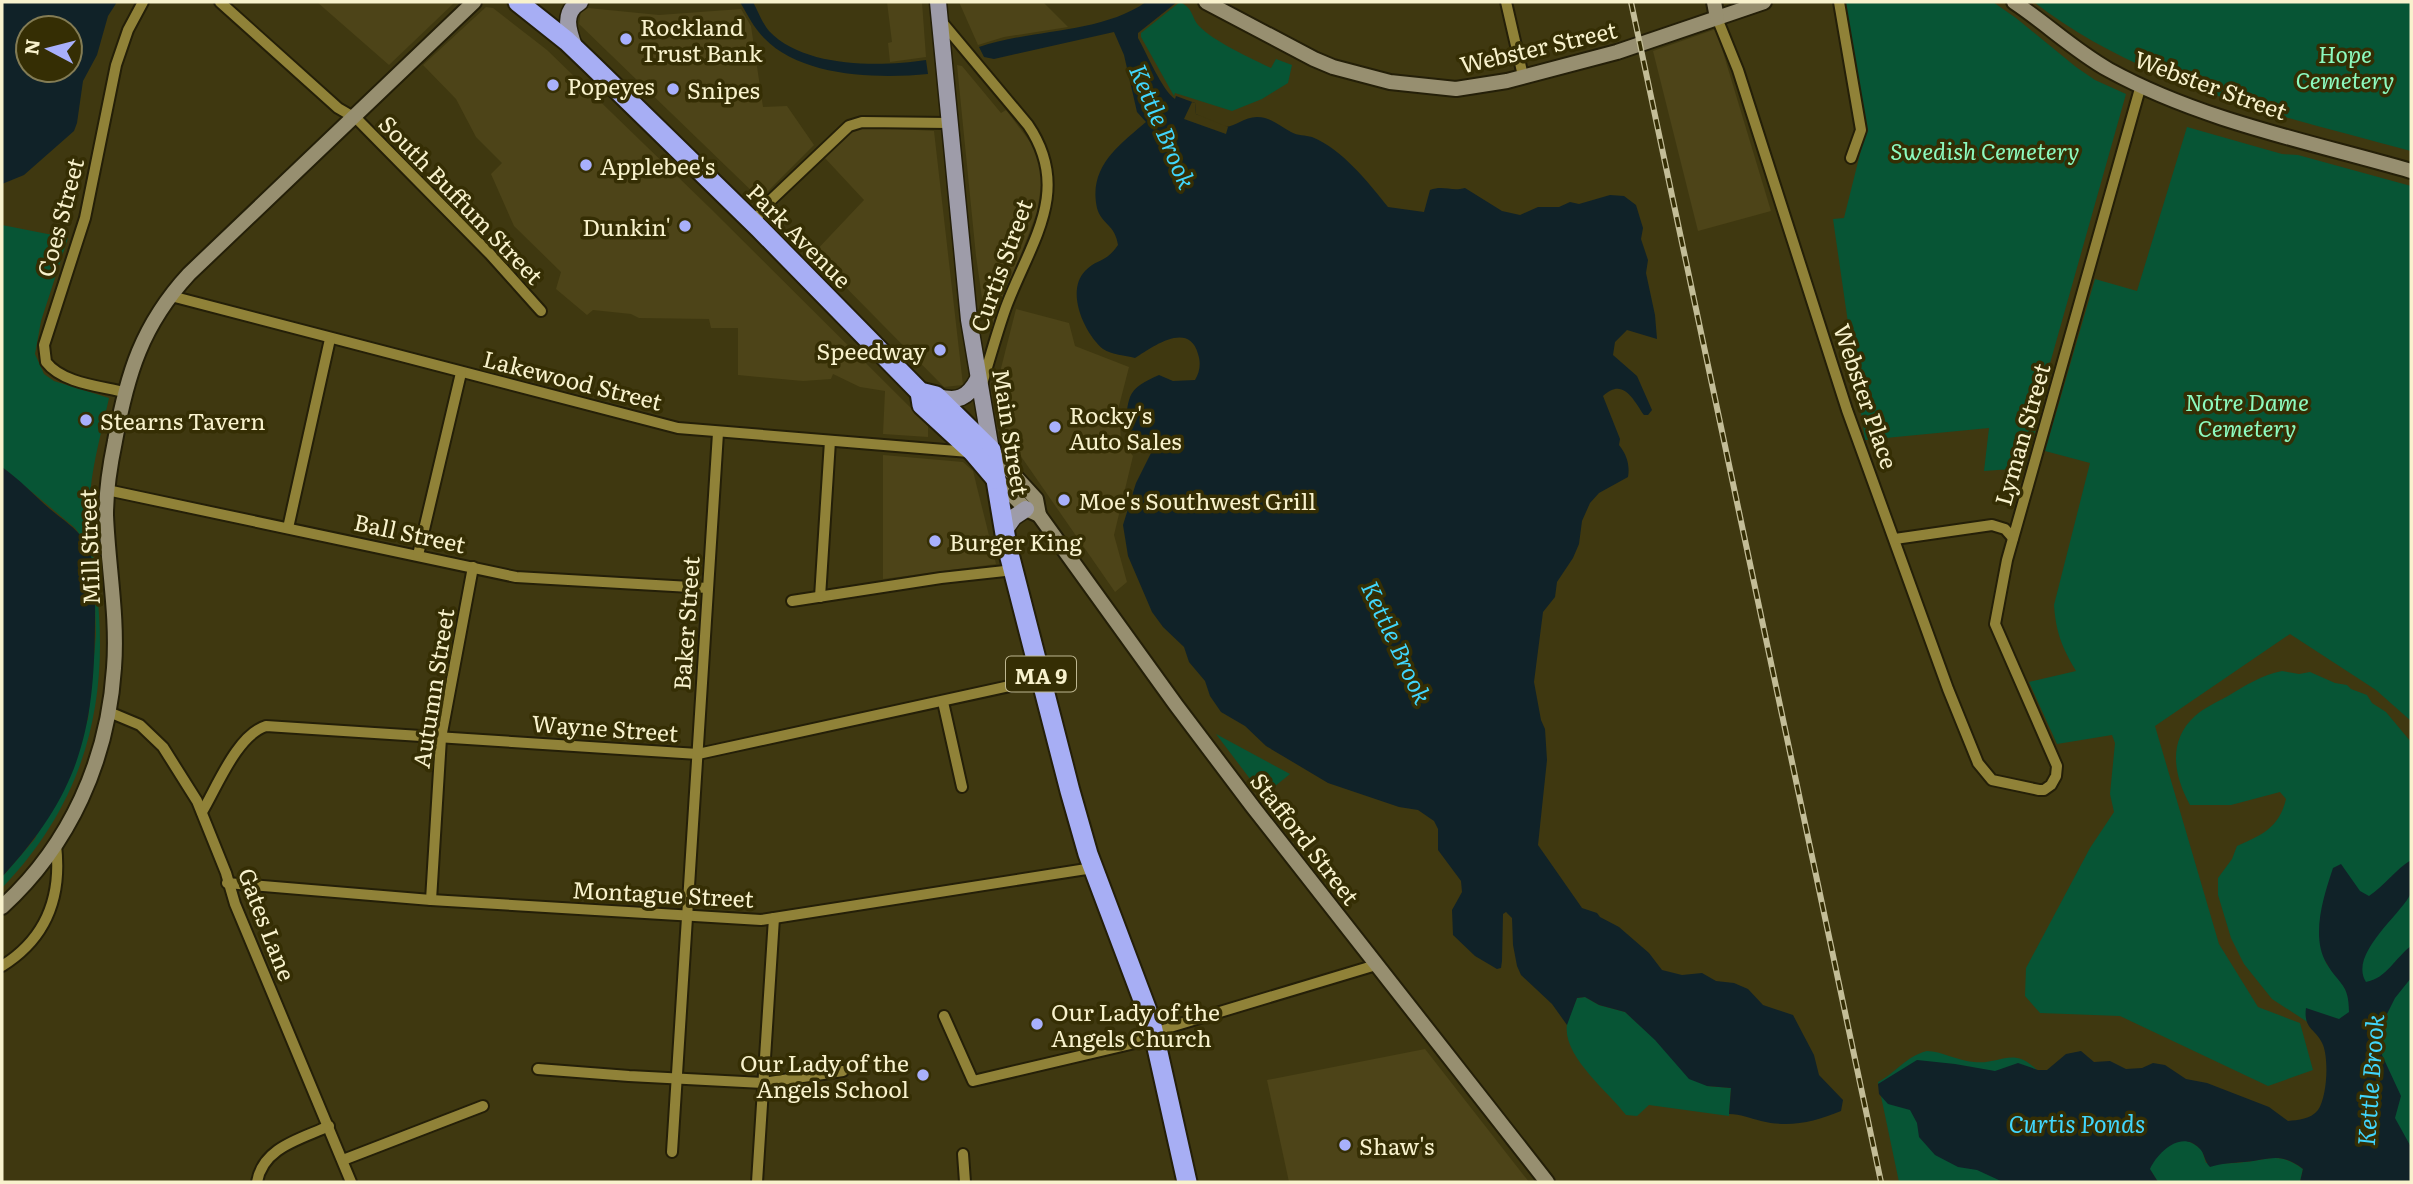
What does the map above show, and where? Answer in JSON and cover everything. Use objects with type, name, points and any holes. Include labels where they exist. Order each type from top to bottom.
[{"type":"highway","name":"Park Avenue","points":[[519,2],[575,49],[928,394],[922,405],[982,451],[996,479]]},
{"type":"highway","name":"Main Street","points":[[996,479],[1004,531],[1077,816],[1093,868],[1151,1021],[1186,1182]]},
{"type":"main road","name":"Mill Street","points":[[2,907],[24,887],[56,845],[80,802],[93,773],[109,712],[115,646],[107,537],[107,490],[124,393],[136,353],[171,296],[189,274],[474,2]]},
{"type":"main road","points":[[575,49],[569,33],[568,16],[580,2]]},
{"type":"main road","name":"Main Street","points":[[938,2],[968,313],[979,385],[982,451]]},
{"type":"main road","name":"Webster Street","points":[[1206,2],[1333,67],[1390,82],[1456,89],[1479,87],[1617,52],[1764,2]]},
{"type":"main road","points":[[1714,2],[1717,18]]},
{"type":"main road","name":"Webster Street","points":[[2014,2],[2084,54],[2141,85],[2255,128],[2411,171]]},
{"type":"main road","points":[[928,394],[954,400],[963,398],[979,385]]},
{"type":"main road","name":"Stafford Street","points":[[982,451],[1036,499],[1032,512]]},
{"type":"main road","name":"Stafford Street","points":[[996,479],[1032,512],[1176,705],[1547,1182]]},
{"type":"main road","points":[[1004,531],[1014,517],[1032,512]]},
{"type":"street","name":"Coes Street","points":[[124,393],[57,373],[50,367],[44,355],[51,324],[85,218],[116,65],[128,30],[143,2]]},
{"type":"street","name":"South Buffum Street","points":[[220,2],[338,108],[353,116],[490,254],[541,311]]},
{"type":"street","points":[[1506,2],[1523,76]]},
{"type":"street","points":[[1839,2],[1861,130],[1851,158]]},
{"type":"street","name":"Webster Place","points":[[1717,18],[1738,70],[1847,410],[1948,689],[1978,764],[1993,781]]},
{"type":"street","name":"Curtis Street","points":[[940,21],[1038,139],[1048,173],[1046,208],[1006,306],[979,385]]},
{"type":"street","name":"Lyman Street","points":[[1993,781],[2044,790],[2056,776],[2057,766],[2053,754],[1995,624],[2014,538],[2141,85]]},
{"type":"street","points":[[752,222],[771,200],[849,126],[862,122],[949,123]]},
{"type":"street","name":"Lakewood Street","points":[[171,296],[678,428],[982,451]]},
{"type":"street","points":[[288,528],[330,339]]},
{"type":"street","points":[[418,555],[461,373]]},
{"type":"street","name":"Baker Street","points":[[672,1152],[718,433]]},
{"type":"street","points":[[820,597],[830,441]]},
{"type":"street","name":"Ball Street","points":[[107,490],[527,578],[708,588]]},
{"type":"street","points":[[1895,539],[1992,525],[2005,528],[2014,538]]},
{"type":"street","name":"Autumn Street","points":[[431,900],[441,738],[473,567]]},
{"type":"street","points":[[792,601],[941,578],[1014,570]]},
{"type":"street","name":"Wayne Street","points":[[202,812],[241,745],[262,727],[276,725],[698,754],[1042,679]]},
{"type":"street","points":[[943,702],[962,787]]},
{"type":"street","name":"Gates Lane","points":[[109,712],[140,724],[158,741],[197,801],[351,1182]]},
{"type":"street","points":[[2,966],[35,937],[48,914],[58,882],[56,845]]},
{"type":"street","name":"Montague Street","points":[[228,883],[431,900],[751,920],[1093,868]]},
{"type":"street","points":[[757,1182],[774,918]]},
{"type":"street","points":[[944,1016],[972,1081],[1135,1043],[1170,1027],[1376,965]]},
{"type":"street","points":[[538,1069],[763,1083],[844,1071]]},
{"type":"street","points":[[343,1160],[483,1106]]},
{"type":"street","points":[[257,1182],[262,1165],[281,1147],[329,1126]]},
{"type":"street","points":[[963,1154],[965,1182]]},
{"type":"shaded area","points":[[317,2],[455,2],[389,65]]},
{"type":"shaded area","points":[[887,2],[922,2],[926,57],[890,62],[888,43],[892,42]]},
{"type":"shaded area","points":[[959,2],[1043,2],[1068,27],[1004,37],[978,45]]},
{"type":"shaded area","points":[[486,7],[493,8],[547,50],[710,208],[928,425],[928,437],[883,434],[885,391],[860,387],[833,374],[831,379],[803,381],[738,375],[738,328],[711,328],[709,319],[639,318],[631,314],[593,310],[587,315],[556,289],[561,272],[514,226],[491,174],[502,163],[476,137],[456,99],[423,65]]},
{"type":"shaded area","points":[[588,8],[659,15],[741,9],[751,26],[763,107],[787,106],[814,145],[760,199],[579,24],[581,11]]},
{"type":"shaded area","points":[[1716,29],[1771,211],[1698,231],[1653,51]]},
{"type":"shaded area","points":[[957,65],[962,66],[1001,113],[1006,110],[1031,143],[1040,165],[1042,179],[1037,212],[993,327],[986,326],[976,256]]},
{"type":"shaded area","points":[[863,127],[934,131],[963,385],[944,387],[813,254],[864,200],[824,157],[846,136]]},
{"type":"shaded area","points":[[1016,309],[1069,323],[1075,346],[1129,367],[1119,406],[1121,441],[1133,456],[1114,535],[1127,582],[1115,592],[1000,423],[995,392]]},
{"type":"shaded area","points":[[883,455],[963,462],[973,471],[996,564],[883,579]]},
{"type":"shaded area","points":[[1425,1049],[1529,1182],[1289,1182],[1267,1080]]},
{"type":"green space","points":[[1180,2],[1188,7],[1196,23],[1213,38],[1271,68],[1276,59],[1292,65],[1288,83],[1262,99],[1232,111],[1175,93],[1174,96],[1141,33]]},
{"type":"green space","name":"Swedish Cemetery","points":[[1845,2],[1993,2],[2076,67],[2095,80],[2126,94],[2034,420],[2038,422],[2025,468],[1984,471],[1989,428],[1865,440],[1833,219],[1844,218],[1866,130]]},
{"type":"green space","name":"Hope Cemetery","points":[[2034,2],[2411,2],[2411,151],[2263,110],[2167,77],[2076,31]]},
{"type":"green space","name":"Notre Dame Cemetery","points":[[2187,127],[2411,186],[2411,721],[2376,690],[2290,634],[2155,726],[2219,944],[2258,1007],[2300,1023],[2313,1070],[2268,1086],[2120,1016],[2040,1013],[2025,996],[2026,968],[2090,848],[2114,812],[2110,794],[2115,743],[2112,735],[2057,744],[2029,682],[2076,671],[2060,639],[2054,605],[2090,463],[2045,451],[2095,279],[2137,291]]},
{"type":"green space","points":[[2,225],[68,238],[41,321],[35,354],[44,374],[54,381],[109,398],[96,453],[90,495],[100,654],[91,728],[67,796],[28,859],[2,888],[2,877],[35,839],[88,719],[96,635],[94,574],[86,543],[75,528],[2,467]]},
{"type":"green space","points":[[2310,672],[2367,695],[2372,703],[2386,712],[2411,742],[2411,1182],[2318,1137],[2331,1059],[2309,1023],[2272,999],[2244,964],[2231,938],[2218,895],[2218,878],[2232,859],[2237,846],[2262,834],[2274,824],[2286,799],[2280,792],[2231,805],[2190,805],[2177,771],[2180,736],[2195,716],[2254,681],[2275,673]],"holes":[[[2324,915],[2361,1019],[2349,1012],[2349,996],[2326,963]]]},
{"type":"green space","points":[[1216,734],[1290,774],[1263,796]]},
{"type":"green space","points":[[1585,997],[1599,1005],[1625,1012],[1707,1086],[1731,1088],[1729,1116],[1649,1105],[1637,1116],[1626,1115],[1579,1061],[1567,1036],[1567,1024],[1577,998]]},
{"type":"green space","points":[[1927,1051],[1974,1062],[2022,1059],[2040,1073],[2194,1144],[2202,1150],[2206,1163],[2235,1163],[2269,1158],[2288,1160],[2303,1169],[2300,1182],[2158,1182],[2151,1171],[2154,1182],[1899,1182],[1878,1082],[1913,1057]]},
{"type":"water","points":[[2,2],[117,2],[108,16],[97,55],[84,79],[84,14],[14,14],[14,84],[83,84],[74,131],[24,175],[2,184]]},
{"type":"water","points":[[740,2],[753,2],[769,31],[802,52],[843,62],[865,64],[926,60],[928,74],[864,75],[819,68],[798,61],[764,38]]},
{"type":"water","name":"Kettle Brook","points":[[1146,2],[1177,2],[1138,33],[1138,38],[1160,80],[1175,99],[1176,96],[1195,103],[1196,114],[1219,126],[1226,127],[1248,118],[1262,117],[1294,133],[1323,142],[1354,167],[1388,207],[1424,212],[1430,190],[1439,188],[1465,188],[1502,211],[1520,215],[1538,207],[1559,207],[1570,202],[1579,204],[1610,195],[1624,196],[1636,205],[1643,228],[1641,239],[1648,260],[1646,273],[1657,339],[1627,330],[1615,342],[1613,355],[1637,376],[1652,410],[1648,415],[1644,415],[1622,389],[1610,391],[1603,396],[1620,439],[1619,445],[1627,460],[1628,477],[1599,493],[1590,503],[1582,521],[1579,544],[1573,558],[1557,582],[1555,597],[1543,612],[1534,682],[1545,729],[1547,760],[1538,845],[1582,908],[1597,913],[1619,927],[1649,953],[1662,970],[1682,975],[1702,973],[1716,981],[1734,983],[1748,989],[1763,1005],[1793,1015],[1814,1055],[1819,1075],[1843,1100],[1841,1111],[1792,1124],[1772,1123],[1729,1114],[1731,1088],[1707,1086],[1689,1079],[1655,1040],[1625,1012],[1599,1005],[1585,997],[1577,998],[1567,1025],[1552,1004],[1521,975],[1513,945],[1512,918],[1506,912],[1503,914],[1501,968],[1497,969],[1475,956],[1453,935],[1452,910],[1462,892],[1461,881],[1438,850],[1438,829],[1434,821],[1418,810],[1399,807],[1328,783],[1266,746],[1245,726],[1221,712],[1210,696],[1205,681],[1189,662],[1184,647],[1152,612],[1128,556],[1123,525],[1136,483],[1152,451],[1150,443],[1125,428],[1129,400],[1141,384],[1159,375],[1173,381],[1195,380],[1199,371],[1199,357],[1193,344],[1179,337],[1160,343],[1135,358],[1107,351],[1096,342],[1084,323],[1077,301],[1079,280],[1085,271],[1109,255],[1118,245],[1114,233],[1097,208],[1095,193],[1101,169],[1116,149],[1146,122],[1137,112],[1124,55],[1114,32],[994,59],[984,57],[979,47],[1087,26],[1128,12]]},
{"type":"water","points":[[2,467],[85,541],[93,568],[95,597],[92,692],[78,757],[50,816],[2,877]]},
{"type":"water","name":"Curtis Ponds","points":[[2411,860],[2411,893],[2370,947],[2362,971],[2366,982],[2373,980],[2411,946],[2411,978],[2395,998],[2383,1022],[2382,1055],[2401,1096],[2395,1118],[2411,1147],[2411,1182],[2300,1182],[2303,1169],[2281,1158],[2210,1167],[2199,1148],[2185,1141],[2171,1145],[2154,1162],[2150,1169],[2158,1182],[2003,1182],[1977,1170],[1958,1167],[1935,1155],[1919,1137],[1917,1123],[1910,1110],[1888,1104],[1879,1094],[1878,1084],[1917,1060],[1995,1071],[2018,1063],[2038,1070],[2047,1070],[2066,1054],[2081,1051],[2094,1062],[2110,1061],[2126,1069],[2142,1068],[2153,1063],[2165,1065],[2186,1079],[2207,1083],[2269,1107],[2288,1121],[2308,1117],[2318,1110],[2321,1104],[2326,1069],[2323,1045],[2308,1025],[2306,1008],[2339,1019],[2349,1012],[2345,990],[2327,964],[2320,941],[2320,916],[2333,868],[2341,864],[2360,891],[2369,896]]},
{"type":"pier","points":[[1192,102],[1195,103],[1196,114],[1228,127],[1226,134],[1184,119]]},
{"type":"railway","points":[[1631,2],[1881,1182]]},
{"type":"place","name":"Rockland Trust Bank","points":[[626,39]]},
{"type":"place","name":"Popeyes","points":[[553,85]]},
{"type":"place","name":"Snipes","points":[[673,89]]},
{"type":"place","name":"Applebee's","points":[[586,165]]},
{"type":"place","name":"Dunkin'","points":[[685,226]]},
{"type":"place","name":"Speedway","points":[[940,350]]},
{"type":"place","name":"Stearns Tavern","points":[[86,420]]},
{"type":"place","name":"Rocky's Auto Sales","points":[[1055,427]]},
{"type":"place","name":"Moe's Southwest Grill","points":[[1064,500]]},
{"type":"place","name":"Burger King","points":[[935,541]]},
{"type":"place","name":"Our Lady of the Angels Church","points":[[1037,1024]]},
{"type":"place","name":"Our Lady of the Angels School","points":[[923,1075]]},
{"type":"place","name":"Shaw's","points":[[1345,1145]]}]
